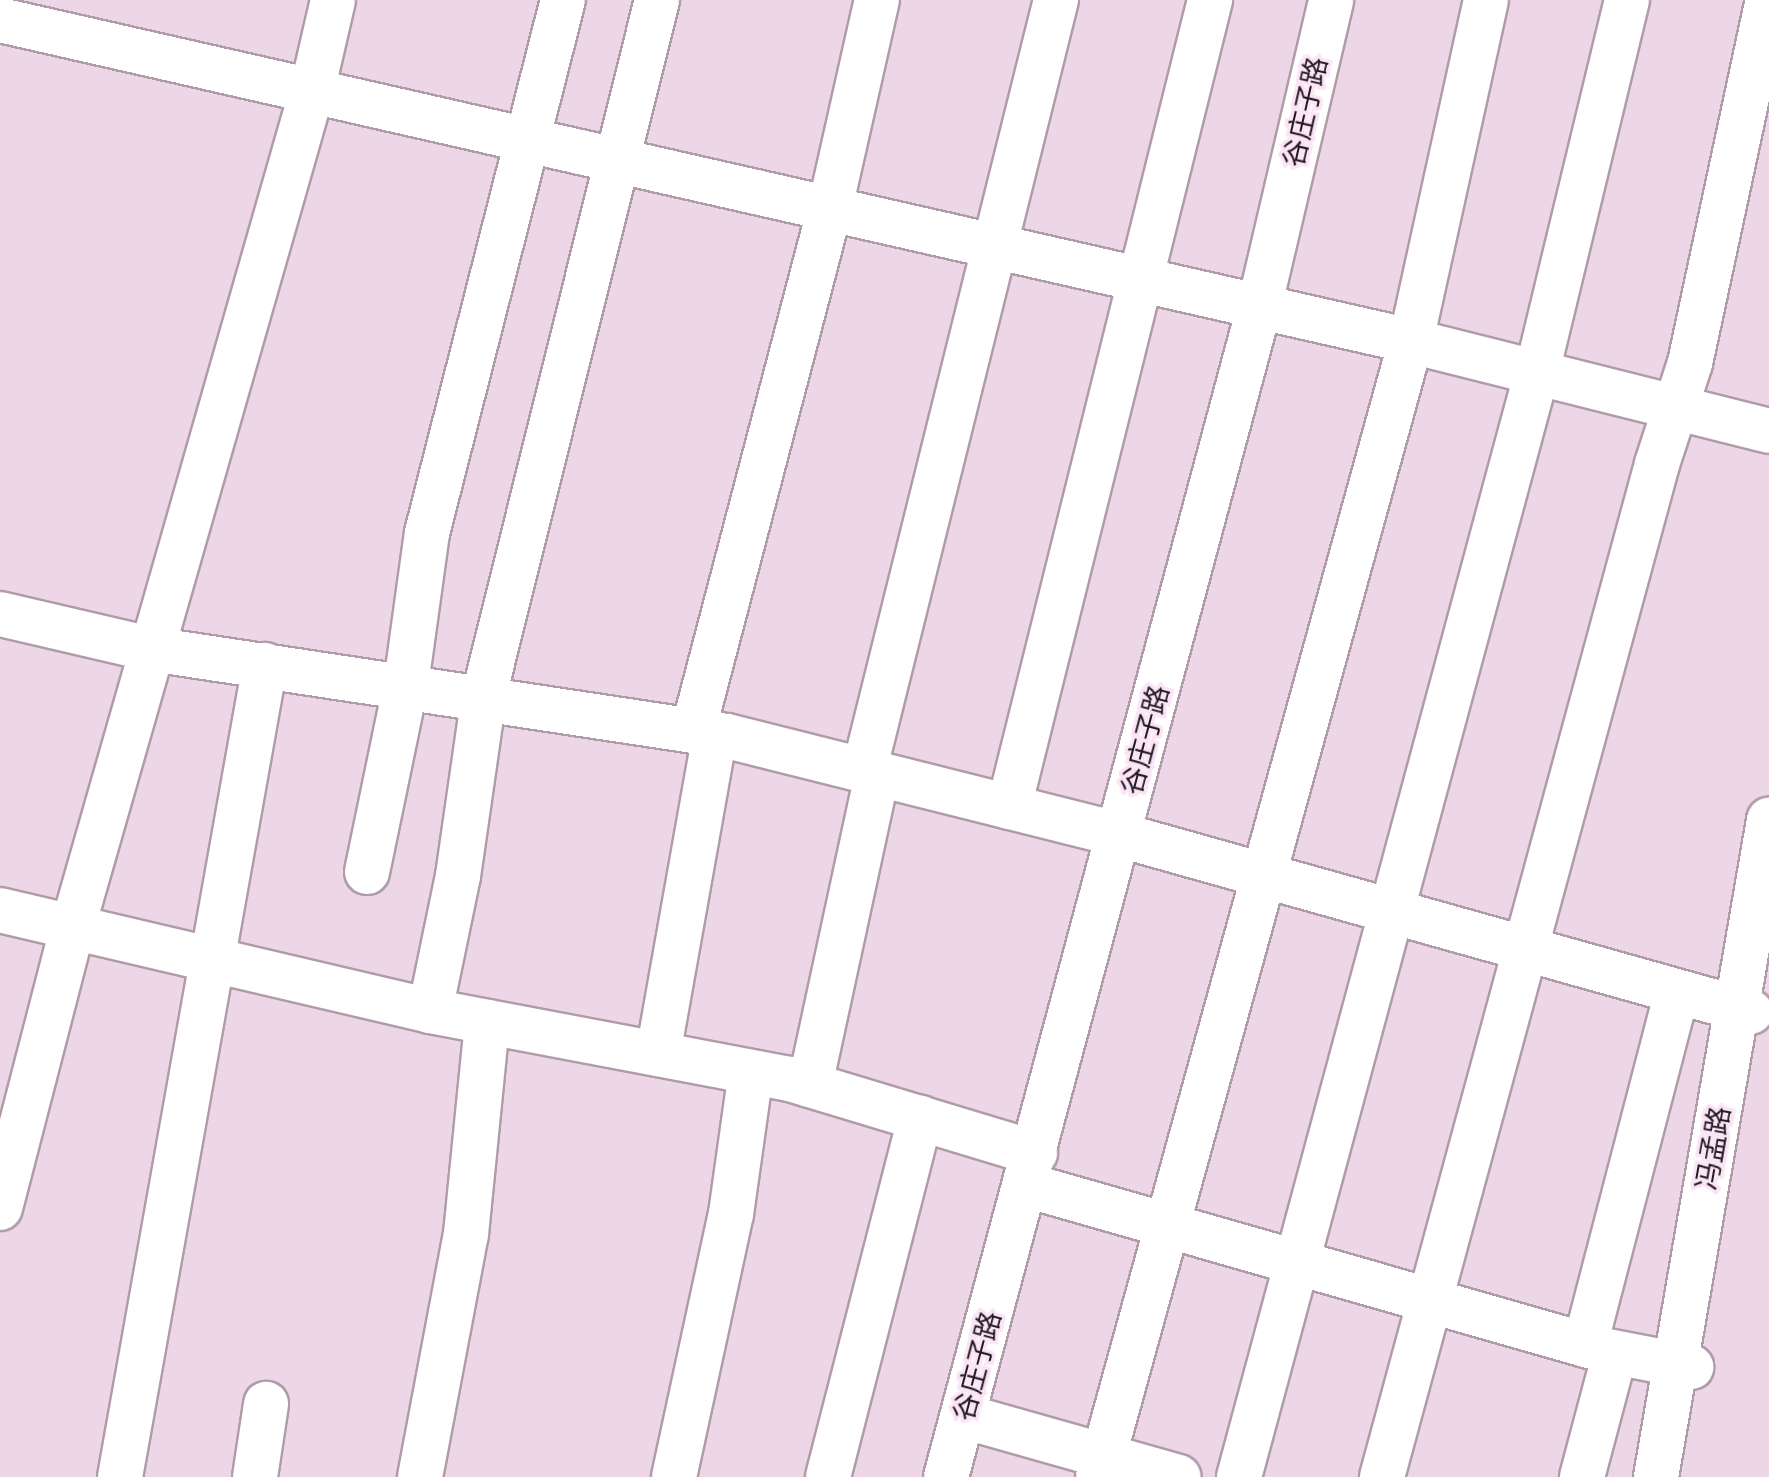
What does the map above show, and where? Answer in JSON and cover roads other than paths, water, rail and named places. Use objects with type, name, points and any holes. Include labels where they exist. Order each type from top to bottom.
[{"type":"street","points":[[0,1208],[73,926],[312,91],[333,0]]},
{"type":"street","points":[[367,872],[406,684],[427,533],[563,0]]},
{"type":"street","points":[[430,1011],[458,876],[484,695],[620,161],[657,0]]},
{"type":"street","points":[[658,1054],[704,732],[877,0]]},
{"type":"street","points":[[810,1085],[871,772],[1056,0]]},
{"type":"street","points":[[1009,807],[1143,281],[1210,0]]},
{"type":"street","name":"谷庄子路","points":[[946,1477],[1259,308],[1331,0]]},
{"type":"street","points":[[1101,1466],[1411,341],[1486,0]]},
{"type":"street","points":[[1239,1477],[1300,1262],[1537,372],[1627,0]]},
{"type":"street","points":[[1382,1477],[1525,949],[1677,407],[1768,0]]},
{"type":"street","points":[[0,20],[530,138],[1411,341],[1769,431]]},
{"type":"street","points":[[0,614],[151,649],[484,695],[704,732],[1120,835],[1744,1011]]},
{"type":"street","points":[[120,1477],[265,665]]},
{"type":"street","name":"冯孟路","points":[[1672,1477],[1684,1365],[1744,1011],[1769,820]]},
{"type":"street","name":"冯孟路","points":[[1744,1011],[1769,904]]},
{"type":"street","points":[[0,910],[430,1011],[810,1085],[920,1118],[1030,1169],[1167,1224],[1600,1349],[1684,1365]]},
{"type":"street","points":[[1582,1477],[1600,1349],[1677,992]]},
{"type":"street","points":[[420,1477],[466,1234],[487,1022]]},
{"type":"street","points":[[674,1477],[731,1214],[751,1072]]},
{"type":"street","points":[[828,1477],[920,1118]]},
{"type":"street","name":"冯孟路","points":[[1656,1477],[1684,1365]]},
{"type":"street","points":[[255,1477],[266,1404]]},
{"type":"street","points":[[963,1416],[1101,1466],[1179,1477]]}]
